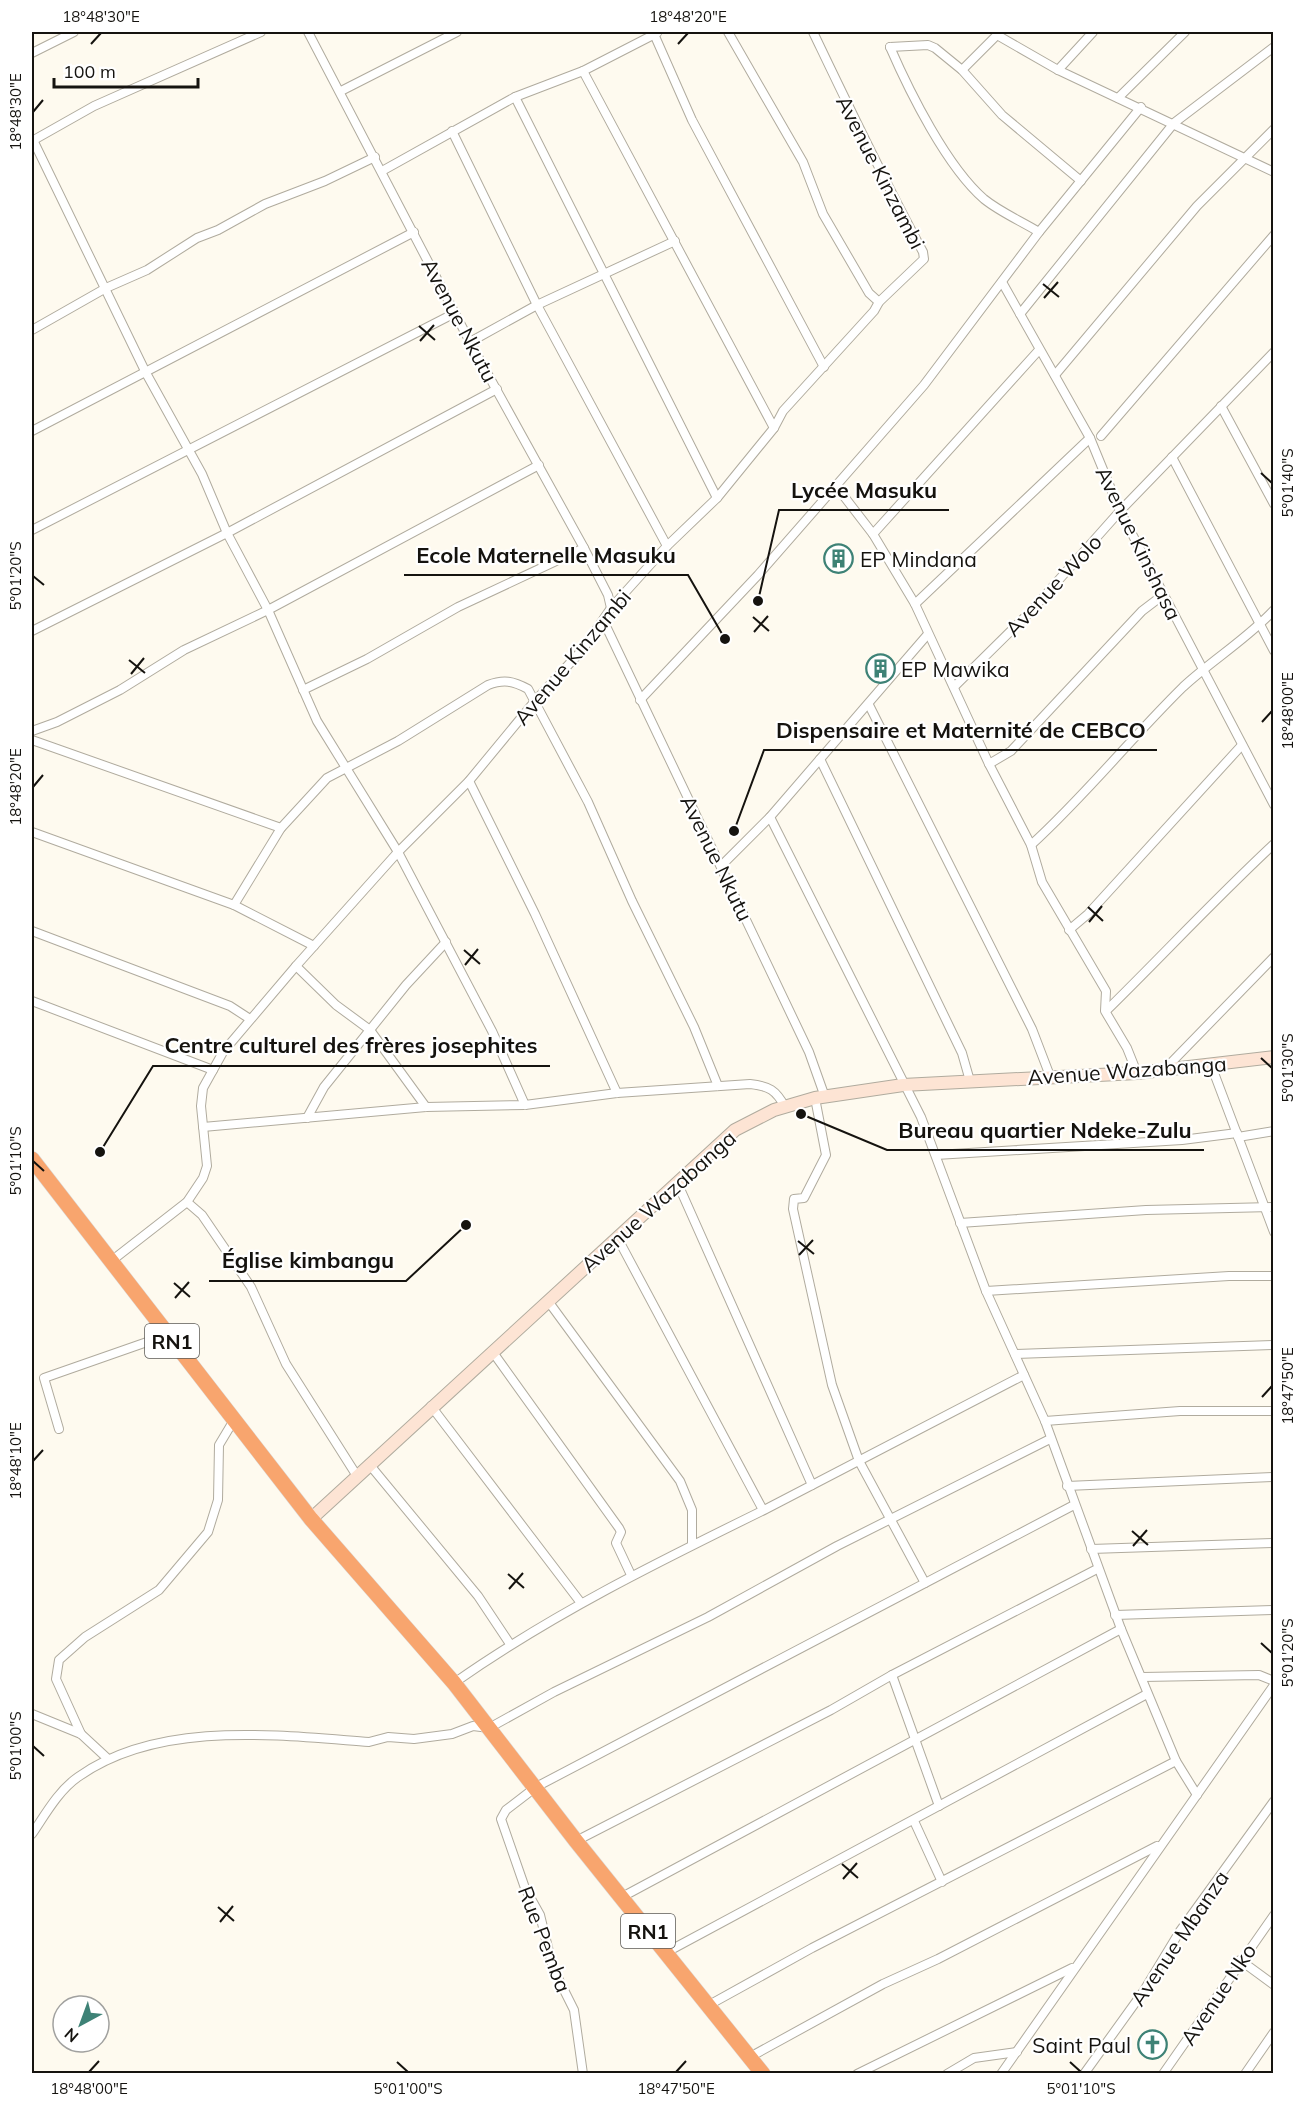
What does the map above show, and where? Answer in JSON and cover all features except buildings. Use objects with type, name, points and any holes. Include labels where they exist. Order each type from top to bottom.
[{"type":"highway","name":"RN1","points":[[32,1159],[311,1520],[453,1683],[665,1953],[763,2073]]},
{"type":"main road","name":"Avenue Wazabanga","points":[[311,1520],[431,1406],[735,1131],[785,1107],[820,1097],[903,1085],[1137,1073],[1274,1057]]},
{"type":"street","points":[[32,53],[74,32]]},
{"type":"street","points":[[261,32],[94,106],[32,141],[146,373],[202,474],[227,533],[268,610],[317,721],[348,767],[398,852],[492,1031],[525,1105]]},
{"type":"street","name":"Avenue Nkutu","points":[[308,32],[342,91],[470,342],[584,548],[608,595],[611,608]]},
{"type":"street","points":[[342,91],[457,32]]},
{"type":"street","points":[[728,32],[803,162],[823,214],[869,292],[879,302]]},
{"type":"street","name":"Avenue Kinzambi","points":[[110,1262],[187,1202],[203,1178],[207,1166],[201,1106],[203,1088],[213,1070],[250,1019],[398,852],[468,781],[535,701],[583,649],[604,622],[611,608],[667,546],[717,498],[774,429],[783,411],[879,302],[924,259],[923,252],[892,195],[878,161],[813,32]]},
{"type":"street","points":[[1058,70],[1093,32]]},
{"type":"street","points":[[1118,98],[1185,32]]},
{"type":"street","points":[[382,171],[515,97],[583,71],[656,33],[692,120],[824,366]]},
{"type":"street","points":[[962,70],[999,33],[1058,70],[1141,107],[1274,172]]},
{"type":"street","points":[[1039,232],[986,200],[967,182],[932,128],[890,47],[928,45],[935,48],[962,70],[1002,115],[1081,181]]},
{"type":"street","points":[[1020,314],[1174,123],[1274,48]]},
{"type":"street","points":[[583,71],[774,429]]},
{"type":"street","points":[[515,97],[717,498]]},
{"type":"street","points":[[640,700],[758,575],[924,385],[1039,232],[1141,107]]},
{"type":"street","points":[[1056,375],[1197,206],[1244,156],[1274,129]]},
{"type":"street","points":[[452,130],[537,305],[667,546]]},
{"type":"street","points":[[32,330],[106,288],[147,270],[197,238],[218,230],[265,204],[325,181],[375,157]]},
{"type":"street","points":[[32,431],[414,232]]},
{"type":"street","points":[[1101,436],[1274,235]]},
{"type":"street","points":[[470,342],[537,305],[606,275],[675,241]]},
{"type":"street","name":"Avenue Kinshasa","points":[[1002,282],[1090,438],[1120,512],[1274,805]]},
{"type":"street","points":[[32,530],[189,452],[455,313]]},
{"type":"street","points":[[873,534],[1039,350]]},
{"type":"street","name":"Avenue Wolo","points":[[954,687],[1032,610],[1120,512],[1273,355]]},
{"type":"street","points":[[32,631],[227,533],[497,389]]},
{"type":"street","points":[[1221,406],[1274,504]]},
{"type":"street","points":[[915,604],[1090,438]]},
{"type":"street","points":[[1172,457],[1274,651]]},
{"type":"street","points":[[32,731],[57,722],[120,690],[184,650],[268,610],[539,465]]},
{"type":"street","points":[[836,486],[873,534],[915,604],[989,764],[1031,845],[1042,882],[1056,902],[1106,991],[1105,1011],[1127,1048],[1137,1073]]},
{"type":"street","points":[[303,690],[367,659],[458,607],[584,548]]},
{"type":"street","points":[[989,764],[1011,751],[1142,611],[1163,595]]},
{"type":"street","points":[[1031,845],[1063,816],[1185,686],[1274,610]]},
{"type":"street","name":"Avenue Nkutu","points":[[604,622],[722,865],[809,1052],[820,1097],[826,1155],[804,1198],[794,1199],[793,1209],[832,1386],[859,1461],[925,1583]]},
{"type":"street","points":[[722,865],[770,817],[928,634]]},
{"type":"street","points":[[234,906],[281,828],[327,778],[398,741],[488,685],[500,680],[512,681],[528,689],[588,802],[632,901],[694,1027],[718,1086]]},
{"type":"street","points":[[868,705],[1032,1029],[1050,1076]]},
{"type":"street","points":[[32,740],[281,828]]},
{"type":"street","points":[[1070,930],[1088,915],[1242,745]]},
{"type":"street","points":[[820,759],[962,1053],[970,1081]]},
{"type":"street","points":[[468,781],[535,914],[617,1092]]},
{"type":"street","points":[[770,817],[903,1085],[909,1091],[936,1155],[986,1291],[1045,1421],[1097,1569],[1147,1694],[1176,1761],[1197,1795]]},
{"type":"street","points":[[32,832],[234,906],[314,946]]},
{"type":"street","points":[[1105,1011],[1161,957],[1212,902],[1274,844]]},
{"type":"street","points":[[32,930],[230,1006],[250,1019]]},
{"type":"street","points":[[307,1118],[324,1087],[446,942]]},
{"type":"street","points":[[1165,1069],[1274,957]]},
{"type":"street","points":[[296,966],[336,1005],[370,1030],[426,1107]]},
{"type":"street","points":[[32,1001],[213,1070]]},
{"type":"street","points":[[1211,1065],[1237,1135],[1269,1206],[1274,1232]]},
{"type":"street","points":[[203,1126],[426,1107],[525,1105],[617,1092],[718,1086],[766,1086],[778,1093],[785,1107]]},
{"type":"street","points":[[936,1155],[1182,1140],[1274,1131]]},
{"type":"street","points":[[677,1182],[812,1485]]},
{"type":"street","points":[[187,1202],[202,1215],[251,1287],[286,1364],[307,1401],[357,1476]]},
{"type":"street","points":[[960,1222],[1269,1206]]},
{"type":"street","points":[[617,1237],[763,1510]]},
{"type":"street","points":[[986,1291],[1228,1276],[1274,1276]]},
{"type":"street","points":[[548,1301],[680,1481],[692,1510],[692,1544]]},
{"type":"street","points":[[59,1429],[44,1378],[167,1335]]},
{"type":"street","points":[[1015,1354],[1274,1346]]},
{"type":"street","points":[[492,1351],[619,1528],[621,1532],[616,1543],[631,1575]]},
{"type":"street","points":[[453,1683],[510,1644],[631,1575],[763,1510],[1024,1375]]},
{"type":"street","points":[[431,1406],[517,1515],[581,1603]]},
{"type":"street","points":[[1045,1421],[1180,1411],[1274,1411]]},
{"type":"street","points":[[81,1734],[56,1679],[59,1660],[85,1637],[159,1590],[208,1532],[218,1500],[219,1445],[234,1420]]},
{"type":"street","points":[[32,1834],[60,1794],[76,1778],[108,1759],[160,1743],[196,1738],[307,1738],[369,1742],[388,1737],[414,1739],[452,1734],[473,1726],[489,1728],[554,1692],[708,1617],[889,1520],[1050,1439]]},
{"type":"street","points":[[369,1464],[478,1596],[510,1644]]},
{"type":"street","points":[[1067,1486],[1274,1477]]},
{"type":"street","points":[[536,1787],[1074,1505]]},
{"type":"street","points":[[1090,1548],[1274,1544]]},
{"type":"street","points":[[576,1841],[831,1710],[892,1675],[1097,1569]]},
{"type":"street","points":[[1115,1615],[1274,1610]]},
{"type":"street","points":[[622,1897],[916,1742],[1121,1629]]},
{"type":"street","points":[[892,1675],[939,1806]]},
{"type":"street","points":[[1001,2073],[1274,1683],[1259,1675],[1142,1677]]},
{"type":"street","points":[[665,1953],[1147,1694]]},
{"type":"street","points":[[32,1714],[81,1734],[108,1759]]},
{"type":"street","points":[[709,2005],[812,1948],[1176,1761]]},
{"type":"street","name":"Rue Pemba","points":[[536,1787],[506,1809],[501,1819],[525,1888],[540,1915],[554,1968],[574,2010],[583,2073]]},
{"type":"street","name":"Avenue Mbanza","points":[[1084,2073],[1143,1992],[1180,1931],[1274,1801]]},
{"type":"street","points":[[914,1821],[942,1882]]},
{"type":"street","points":[[750,2057],[883,1984],[938,1959],[1160,1845]]},
{"type":"street","name":"Avenue Nko","points":[[1163,2073],[1240,1960],[1274,1915]]},
{"type":"street","points":[[1240,1960],[1274,1984]]},
{"type":"street","points":[[857,2073],[1074,1967]]},
{"type":"street","points":[[1245,2073],[1274,2032]]},
{"type":"street","points":[[947,2073],[974,2058],[1017,2052]]},
{"type":"place","name":"EP Mindana","points":[[839,559]]},
{"type":"place","name":"Lycée Masuku","points":[[758,601]]},
{"type":"place","name":"Ecole Maternelle Masuku","points":[[725,639]]},
{"type":"place","name":"EP Mawika","points":[[880,669]]},
{"type":"place","name":"Dispensaire et Maternité de CEBCO","points":[[734,831]]},
{"type":"place","name":"Bureau quartier Ndeke-Zulu","points":[[801,1114]]},
{"type":"place","name":"Centre culturel des frères josephites","points":[[100,1152]]},
{"type":"place","name":"Église kimbangu","points":[[466,1225]]},
{"type":"place","name":"Saint Paul","points":[[1152,2045]]}]
